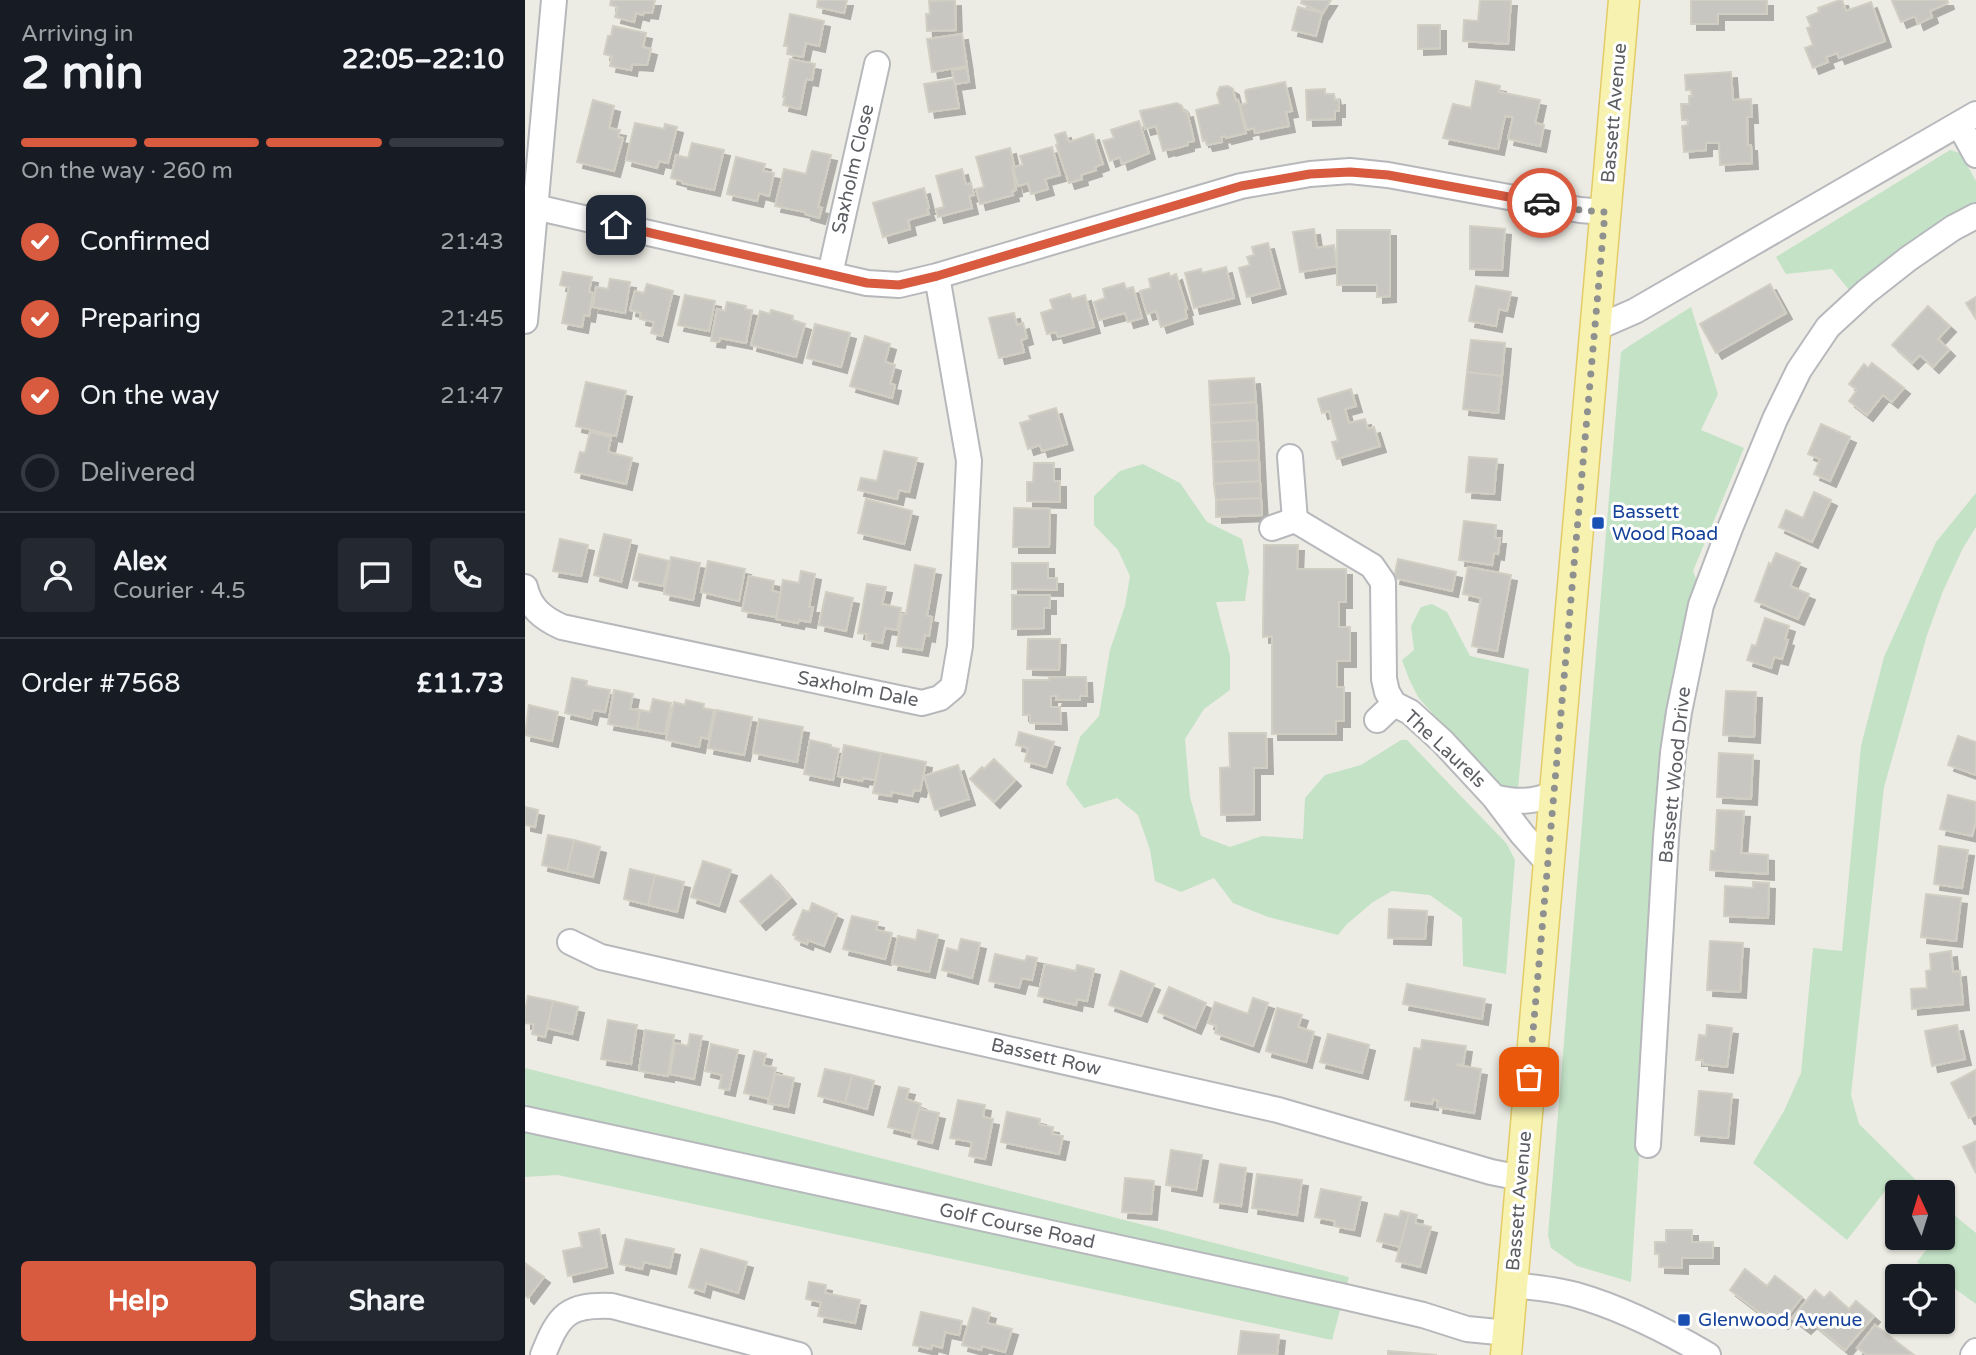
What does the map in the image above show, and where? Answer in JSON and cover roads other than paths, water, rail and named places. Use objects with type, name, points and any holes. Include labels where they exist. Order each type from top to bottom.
[{"type":"main road","name":"Bassett Avenue","points":[[1507,1344],[1624,0]]},
{"type":"street","points":[[525,321],[554,0]]},
{"type":"street","name":"Saxholm Close","points":[[830,274],[877,64]]},
{"type":"street","points":[[1596,328],[1635,311],[1967,119],[1976,155]]},
{"type":"street","points":[[535,206],[867,283],[899,285],[1241,186],[1310,174],[1350,172],[1388,175],[1580,210],[1605,212]]},
{"type":"street","name":"Bassett Wood Drive","points":[[1648,1145],[1673,753],[1701,605],[1775,419],[1799,370],[1828,327],[1908,259],[1953,228],[1976,216]]},
{"type":"street","name":"Saxholm Dale","points":[[526,593],[545,620],[562,627],[922,703],[940,698],[953,687],[960,646],[969,461],[937,276]]},
{"type":"street","name":"The Laurels","points":[[1290,457],[1283,524],[1372,566],[1383,582],[1384,679],[1387,692],[1385,712],[1410,712],[1443,742],[1495,797],[1522,834],[1548,863]]},
{"type":"street","name":"The Laurels","points":[[1495,797],[1524,802],[1554,794]]},
{"type":"street","name":"Bassett Row","points":[[570,942],[601,957],[1278,1110],[1491,1172],[1521,1178]]},
{"type":"street","name":"Golf Course Road","points":[[525,1119],[1341,1296],[1423,1315],[1507,1344]]},
{"type":"street","points":[[1512,1284],[1576,1295],[1612,1308],[1672,1335],[1708,1355]]},
{"type":"street","points":[[543,1355],[551,1334],[563,1316],[578,1308],[596,1305],[612,1306],[799,1355]]},
{"type":"place","name":"Bassett Wood Road","points":[[1598,523]]},
{"type":"place","name":"Glenwood Avenue","points":[[1684,1320]]}]
